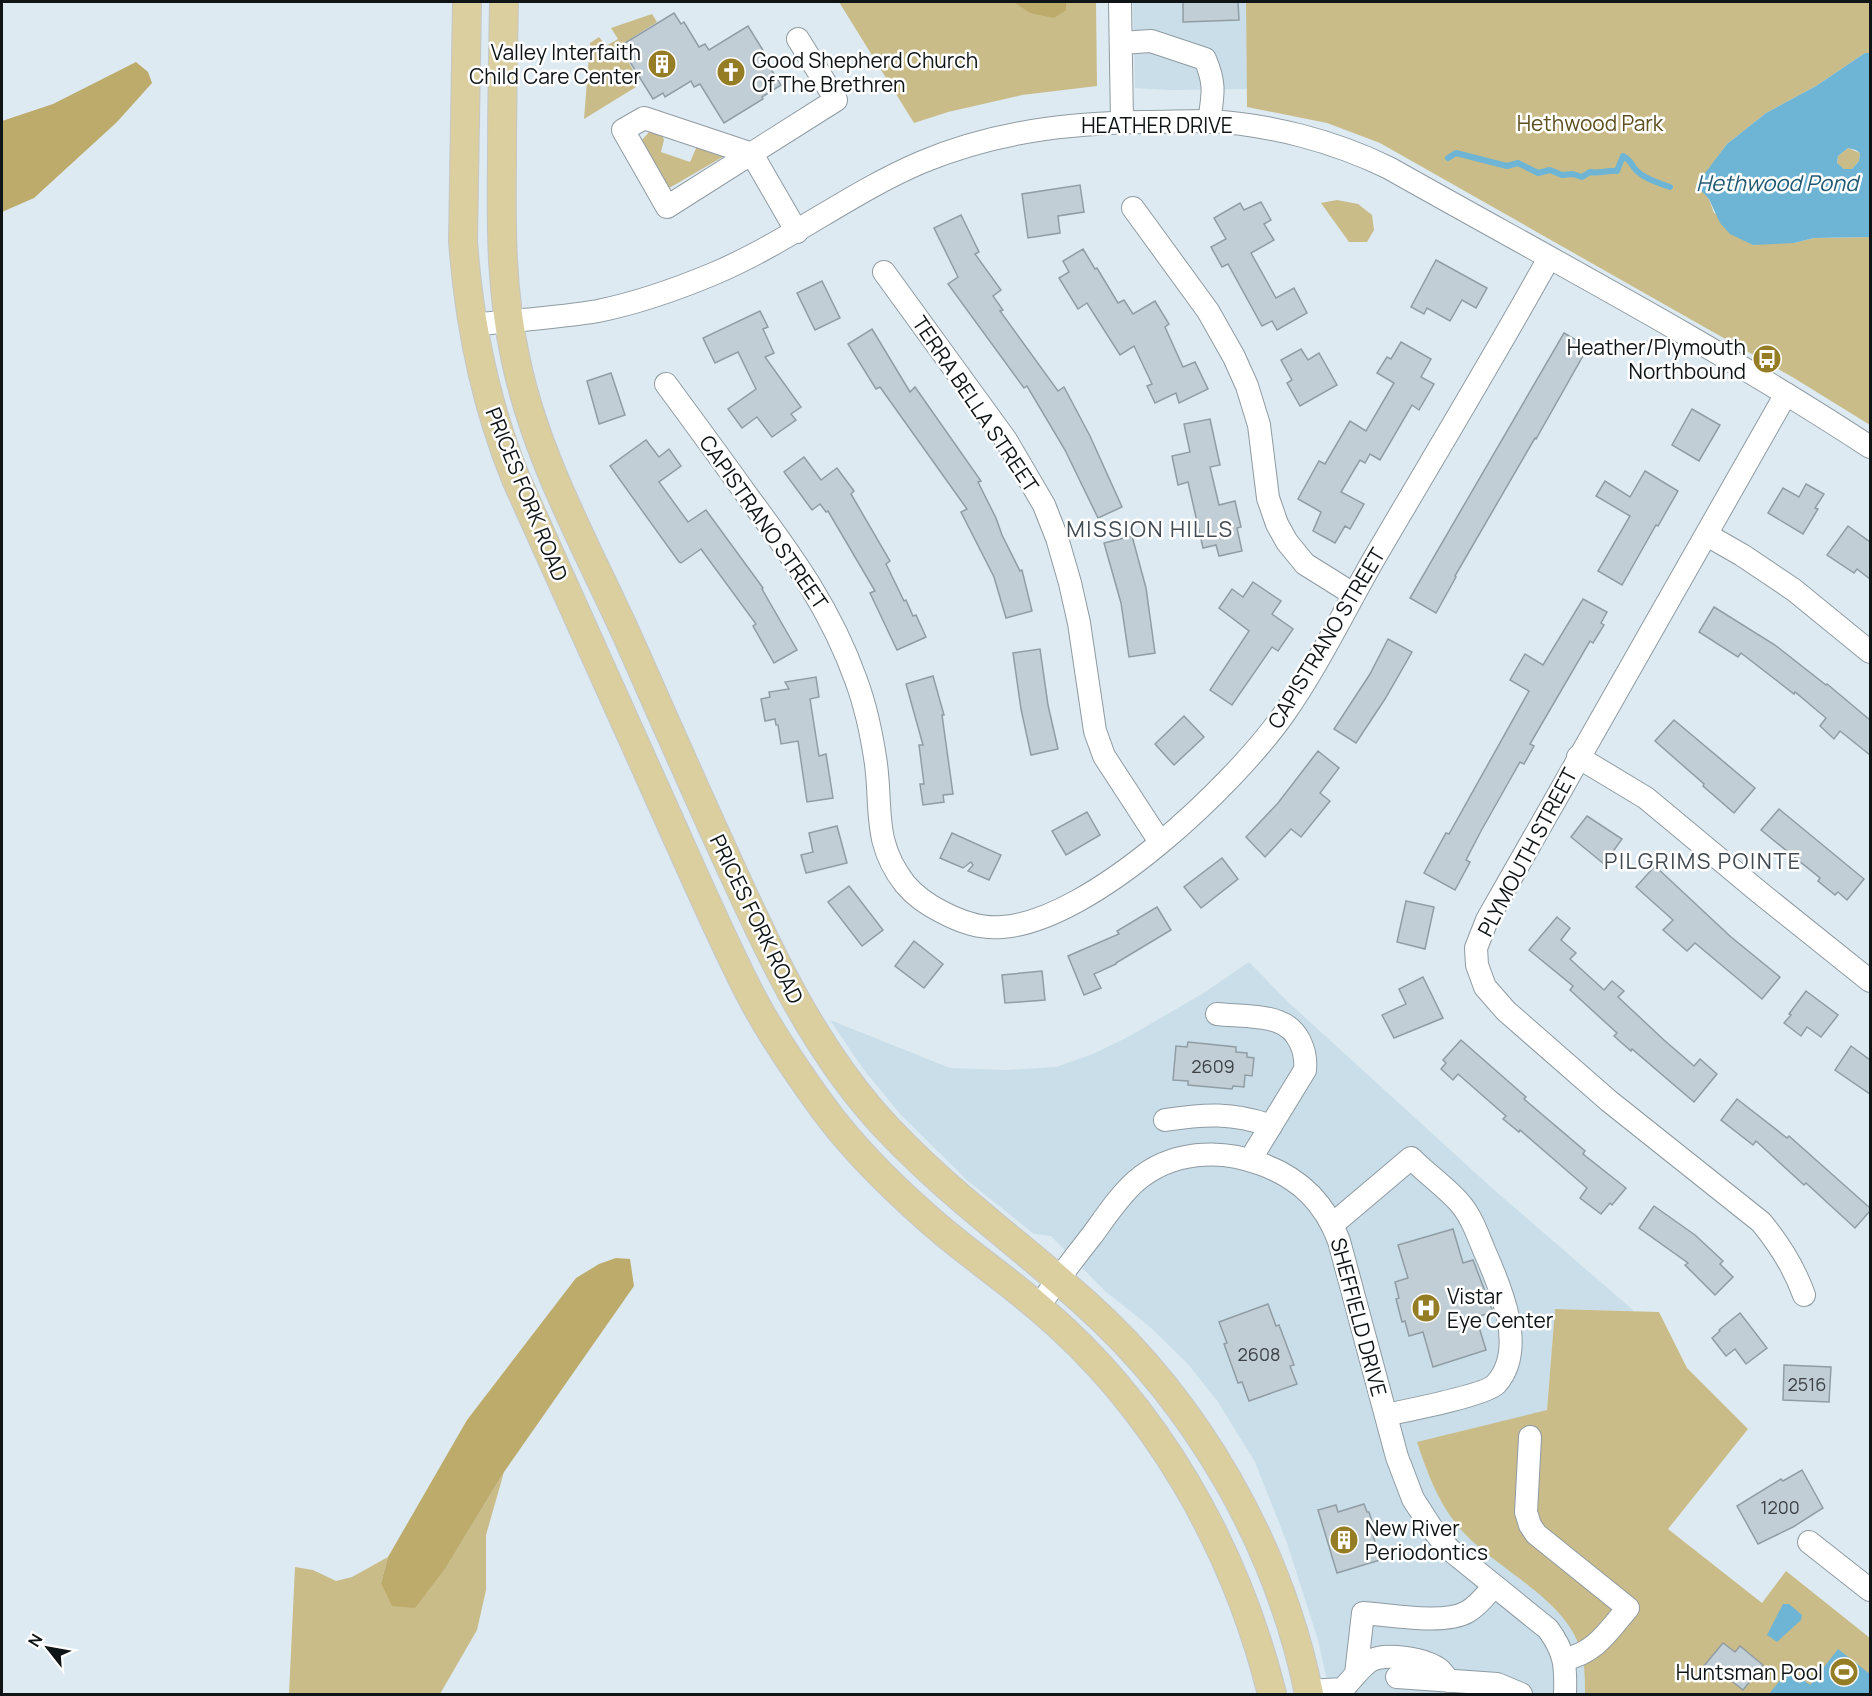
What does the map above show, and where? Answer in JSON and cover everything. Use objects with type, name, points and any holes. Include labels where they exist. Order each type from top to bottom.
[{"type":"main road","name":"PRICES FORK ROAD","points":[[467,2],[463,241],[465,275],[481,369],[492,413],[516,479],[710,910],[759,1010],[825,1110],[887,1180],[925,1217],[1038,1306],[1094,1361],[1124,1395],[1170,1457],[1210,1524],[1238,1585],[1257,1639],[1272,1695]]},
{"type":"main road","name":"PRICES FORK ROAD","points":[[504,2],[501,243],[516,363],[543,453],[597,567],[710,823],[790,991],[849,1084],[900,1143],[966,1204],[1121,1336],[1193,1425],[1230,1485],[1252,1528],[1276,1584],[1296,1641],[1309,1693]]},
{"type":"street","points":[[1120,2],[1122,122]]},
{"type":"street","points":[[797,232],[752,154],[644,118],[623,130],[668,207],[752,154],[836,100],[798,39]]},
{"type":"street","points":[[1121,43],[1151,41],[1205,59],[1213,78],[1209,122]]},
{"type":"street","name":"HEATHER DRIVE","points":[[473,325],[599,311],[648,297],[714,273],[797,232],[866,189],[921,163],[958,149],[1038,129],[1088,123],[1209,122],[1290,134],[1356,153],[1389,168],[1786,394],[1870,447]]},
{"type":"street","points":[[1133,208],[1208,311],[1234,357],[1259,425],[1268,498],[1277,524],[1287,542],[1305,564],[1353,594]]},
{"type":"street","name":"CAPISTRANO STREET","points":[[666,384],[792,557],[829,616],[858,684],[868,719],[876,765],[883,842],[899,874],[919,898],[934,908],[979,927],[1003,927],[1042,918],[1090,894],[1128,868],[1225,784],[1263,741],[1284,715],[1308,676],[1353,594],[1549,258]]},
{"type":"street","name":"TERRA BELLA STREET","points":[[884,272],[1006,440],[1044,505],[1071,583],[1095,731],[1104,756],[1160,842]]},
{"type":"street","name":"PLYMOUTH STREET","points":[[1786,394],[1578,757],[1479,939],[1476,957],[1480,978],[1485,987],[1530,1033],[1642,1128],[1761,1222],[1790,1261],[1804,1295]]},
{"type":"street","points":[[1707,535],[1794,590],[1870,652]]},
{"type":"street","points":[[1578,757],[1646,798],[1758,892],[1870,981]]},
{"type":"street","points":[[1216,1014],[1280,1022],[1296,1035],[1303,1048],[1305,1070],[1250,1160]]},
{"type":"street","points":[[1165,1120],[1204,1114],[1232,1115],[1271,1126]]},
{"type":"street","name":"SHEFFIELD DRIVE","points":[[1038,1306],[1118,1202],[1136,1181],[1156,1168],[1174,1160],[1207,1154],[1236,1156],[1277,1170],[1300,1185],[1314,1197],[1333,1224],[1403,1476],[1413,1499],[1433,1530],[1449,1549],[1548,1629],[1555,1638],[1564,1659],[1565,1695]]},
{"type":"street","points":[[1333,1224],[1411,1158],[1458,1201],[1470,1218],[1497,1279],[1509,1319],[1508,1360],[1495,1385],[1479,1393],[1386,1415]]},
{"type":"street","points":[[1530,1437],[1526,1512],[1530,1526],[1536,1534],[1628,1608],[1595,1647],[1577,1657],[1564,1659]]},
{"type":"street","points":[[1809,1542],[1870,1590]]},
{"type":"street","points":[[1348,1686],[1363,1613],[1442,1619],[1455,1617],[1476,1606],[1494,1586]]},
{"type":"street","points":[[1348,1686],[1371,1661],[1383,1657],[1400,1657],[1432,1665],[1441,1670],[1449,1681]]},
{"type":"street","points":[[1309,1693],[1394,1677],[1497,1684],[1521,1695]]},
{"type":"shaded area","points":[[1014,2],[1066,2],[1066,10],[1054,18],[1030,13]]},
{"type":"shaded area","points":[[1133,2],[1246,2],[1247,89],[1135,88]]},
{"type":"shaded area","points":[[136,62],[148,72],[152,83],[117,122],[34,198],[2,212],[2,121],[53,104]]},
{"type":"shaded area","points":[[1249,962],[1288,1002],[1493,1189],[1634,1311],[1555,1309],[1547,1410],[1548,1602],[1568,1622],[1579,1643],[1585,1666],[1585,1694],[1330,1694],[1318,1640],[1287,1543],[1255,1462],[1218,1402],[1188,1364],[1149,1326],[1105,1291],[1051,1236],[1034,1234],[968,1181],[901,1115],[864,1070],[830,1020],[950,1068],[1007,1070],[1056,1067],[1093,1054],[1128,1037],[1202,994]]},
{"type":"shaded area","points":[[616,1258],[630,1259],[634,1286],[504,1472],[447,1566],[415,1608],[392,1606],[381,1583],[388,1557],[467,1420],[576,1278],[599,1264]]},
{"type":"green space","points":[[839,2],[1096,2],[1097,86],[1022,95],[948,112],[914,123]]},
{"type":"green space","name":"Hethwood Park","points":[[1246,2],[1870,2],[1870,53],[1865,53],[1816,86],[1766,113],[1727,144],[1697,185],[1709,199],[1714,213],[1794,243],[1814,238],[1870,237],[1870,425],[1794,378],[1380,143],[1327,123],[1247,107]]},
{"type":"green space","points":[[652,14],[657,22],[619,46],[633,70],[628,74],[636,87],[584,119],[590,43],[599,37],[606,46],[618,39],[611,28]]},
{"type":"green space","points":[[650,131],[662,135],[664,140],[661,152],[690,162],[697,146],[726,155],[668,187],[642,140]]},
{"type":"green space","points":[[1848,148],[1860,153],[1859,161],[1852,169],[1844,169],[1837,164],[1838,156]]},
{"type":"green space","points":[[1337,200],[1358,204],[1372,215],[1374,230],[1367,242],[1349,242],[1321,203]]},
{"type":"green space","points":[[1555,1309],[1659,1312],[1687,1368],[1748,1429],[1668,1529],[1762,1603],[1786,1571],[1870,1638],[1870,1694],[1585,1694],[1582,1657],[1571,1628],[1544,1599],[1479,1547],[1456,1524],[1436,1491],[1417,1442],[1547,1410]]},
{"type":"green space","points":[[504,1472],[486,1535],[486,1590],[477,1630],[440,1694],[289,1694],[295,1567],[313,1570],[336,1581],[352,1577],[388,1557],[381,1583],[447,1566]]},
{"type":"water","name":"Hethwood Pond","points":[[1865,53],[1870,53],[1870,237],[1814,238],[1794,243],[1753,245],[1730,234],[1720,223],[1709,199],[1696,185],[1727,144],[1766,113],[1816,86]],"holes":[[[1848,148],[1860,153],[1859,161],[1852,169],[1844,169],[1837,163],[1838,156]]]},
{"type":"water","points":[[1783,1604],[1789,1604],[1802,1615],[1801,1620],[1777,1642],[1767,1635]]},
{"type":"water","name":"Huntsman Pool","points":[[1838,1649],[1870,1674],[1870,1694],[1769,1694],[1789,1669],[1810,1685]]},
{"type":"building","points":[[1183,2],[1238,2],[1239,20],[1183,22]]},
{"type":"building","points":[[674,13],[681,24],[684,22],[699,47],[705,44],[709,50],[748,26],[772,65],[769,66],[781,85],[724,123],[700,84],[694,87],[691,81],[665,97],[663,93],[653,99],[620,46]]},
{"type":"building","points":[[1080,185],[1084,212],[1058,216],[1060,233],[1028,238],[1022,194]]},
{"type":"building","points":[[1261,202],[1271,220],[1264,224],[1274,240],[1251,253],[1276,298],[1294,288],[1307,313],[1277,330],[1272,321],[1262,326],[1228,264],[1222,267],[1211,247],[1226,239],[1214,218],[1240,203],[1244,210]]},
{"type":"building","points":[[961,215],[979,252],[975,254],[1001,290],[993,296],[1003,310],[1000,311],[1058,391],[1064,387],[1090,436],[1122,507],[1098,518],[1065,450],[1027,386],[1024,388],[948,284],[958,277],[934,228]]},
{"type":"building","points":[[1083,249],[1118,303],[1124,300],[1133,314],[1155,301],[1169,324],[1165,327],[1183,367],[1195,362],[1208,389],[1179,403],[1176,393],[1155,403],[1147,386],[1152,384],[1134,346],[1120,355],[1087,303],[1078,309],[1059,278],[1069,272],[1063,261]]},
{"type":"building","points":[[1436,260],[1487,288],[1476,308],[1462,300],[1450,321],[1427,308],[1424,314],[1411,307]]},
{"type":"building","points":[[822,281],[840,318],[815,330],[797,293]]},
{"type":"building","points":[[760,311],[768,327],[763,329],[774,353],[765,357],[801,407],[791,414],[796,420],[772,437],[757,417],[742,428],[728,409],[756,389],[738,352],[715,363],[703,338]]},
{"type":"building","points":[[872,329],[910,392],[915,387],[981,481],[978,482],[1002,535],[1020,571],[1022,570],[1032,611],[1006,618],[994,577],[961,512],[967,509],[880,387],[876,389],[848,344]]},
{"type":"building","points":[[1564,333],[1588,347],[1455,576],[1436,613],[1410,598]]},
{"type":"building","points":[[1401,342],[1431,359],[1421,377],[1434,384],[1419,410],[1412,405],[1380,460],[1370,454],[1365,463],[1360,460],[1341,492],[1364,504],[1350,529],[1345,526],[1335,543],[1313,531],[1321,512],[1298,499],[1319,461],[1325,464],[1350,421],[1366,431],[1394,383],[1377,373],[1387,357],[1391,359]]},
{"type":"building","points":[[1301,349],[1308,360],[1319,353],[1337,385],[1300,406],[1287,383],[1292,380],[1281,360]]},
{"type":"building","points":[[611,373],[625,415],[599,424],[587,381]]},
{"type":"building","points":[[1692,409],[1720,425],[1699,461],[1672,445]]},
{"type":"building","points":[[1210,419],[1220,465],[1210,467],[1219,505],[1235,501],[1241,527],[1237,528],[1242,551],[1219,556],[1216,545],[1203,548],[1188,482],[1178,485],[1172,456],[1190,452],[1184,424]]},
{"type":"building","points":[[646,440],[659,457],[669,449],[681,466],[659,482],[688,522],[706,510],[763,588],[797,650],[774,663],[753,626],[756,624],[701,549],[681,563],[679,562],[610,466]]},
{"type":"building","points":[[804,457],[821,480],[837,468],[854,491],[851,494],[890,561],[886,564],[904,601],[906,600],[913,616],[916,615],[926,637],[897,650],[870,593],[875,591],[828,511],[826,512],[820,504],[812,510],[784,472]]},
{"type":"building","points":[[1645,471],[1678,491],[1622,585],[1598,571],[1630,516],[1596,496],[1605,481],[1630,497]]},
{"type":"building","points":[[1806,484],[1824,494],[1803,534],[1768,513],[1783,488],[1799,497]]},
{"type":"building","points":[[1848,526],[1870,542],[1870,579],[1857,569],[1854,573],[1827,555]]},
{"type":"building","points":[[1132,536],[1146,588],[1155,653],[1129,657],[1121,603],[1104,543]]},
{"type":"building","points":[[1253,582],[1281,601],[1272,614],[1293,629],[1278,651],[1272,647],[1232,705],[1210,690],[1249,631],[1219,608],[1232,589],[1243,597]]},
{"type":"building","points":[[1583,599],[1607,612],[1601,623],[1604,625],[1593,643],[1590,641],[1530,744],[1534,746],[1524,764],[1520,762],[1481,831],[1466,860],[1470,862],[1455,890],[1424,873],[1446,833],[1449,834],[1529,691],[1510,680],[1525,654],[1543,665]]},
{"type":"building","points":[[1714,607],[1775,645],[1870,720],[1870,755],[1840,731],[1834,739],[1820,726],[1826,718],[1795,692],[1794,694],[1741,653],[1738,657],[1699,632]]},
{"type":"building","points":[[1388,639],[1412,652],[1356,743],[1334,729],[1370,674]]},
{"type":"building","points":[[1040,649],[1048,705],[1058,749],[1031,755],[1021,709],[1013,653]]},
{"type":"building","points":[[933,676],[944,715],[942,715],[953,794],[943,795],[944,802],[923,805],[920,784],[924,784],[919,745],[923,745],[906,684]]},
{"type":"building","points":[[816,677],[819,697],[810,699],[819,756],[826,754],[833,798],[807,802],[798,741],[781,744],[775,719],[765,721],[761,699],[770,697],[769,692],[789,689],[785,682]]},
{"type":"building","points":[[1184,716],[1204,737],[1174,765],[1155,744]]},
{"type":"building","points":[[1674,720],[1755,788],[1734,813],[1655,741]]},
{"type":"building","points":[[1318,751],[1339,768],[1320,793],[1330,801],[1301,837],[1291,829],[1265,857],[1246,837],[1278,803]]},
{"type":"building","points":[[1779,809],[1864,879],[1847,900],[1838,892],[1835,895],[1818,881],[1820,878],[1761,830]]},
{"type":"building","points":[[1087,812],[1100,835],[1066,855],[1052,831]]},
{"type":"building","points":[[1587,816],[1622,839],[1604,864],[1571,837]]},
{"type":"building","points":[[837,826],[847,863],[806,873],[801,855],[813,852],[809,833]]},
{"type":"building","points":[[952,833],[1001,855],[989,880],[968,871],[973,865],[971,862],[963,868],[940,858]]},
{"type":"building","points":[[1222,858],[1238,879],[1201,908],[1184,887]]},
{"type":"building","points":[[1655,866],[1731,937],[1780,977],[1762,999],[1695,943],[1687,951],[1663,930],[1673,920],[1636,887]]},
{"type":"building","points":[[849,886],[883,930],[862,946],[828,902]]},
{"type":"building","points":[[1406,901],[1434,907],[1425,949],[1397,942]]},
{"type":"building","points":[[1157,907],[1171,930],[1116,964],[1094,974],[1101,988],[1084,995],[1068,956],[1119,934],[1117,931]]},
{"type":"building","points":[[1557,917],[1570,928],[1561,940],[1576,953],[1570,959],[1604,990],[1612,981],[1624,991],[1618,997],[1664,1040],[1694,1066],[1700,1059],[1717,1074],[1694,1102],[1614,1036],[1617,1033],[1570,990],[1573,986],[1529,950]]},
{"type":"building","points":[[914,941],[943,964],[924,988],[895,966]]},
{"type":"building","points":[[1042,971],[1045,1000],[1005,1003],[1002,975]]},
{"type":"building","points":[[1423,977],[1443,1018],[1394,1038],[1382,1015],[1406,1004],[1399,989]]},
{"type":"building","points":[[1806,991],[1838,1015],[1821,1037],[1807,1027],[1801,1036],[1784,1023]]},
{"type":"building","points":[[1461,1040],[1526,1097],[1524,1099],[1585,1151],[1583,1154],[1626,1188],[1612,1205],[1610,1203],[1601,1214],[1580,1198],[1587,1188],[1520,1130],[1519,1132],[1503,1119],[1506,1116],[1458,1074],[1453,1080],[1441,1069],[1446,1063],[1443,1060]]},
{"type":"building","points":[[1188,1042],[1236,1047],[1236,1052],[1247,1053],[1247,1057],[1254,1058],[1252,1076],[1245,1075],[1244,1087],[1233,1086],[1232,1089],[1188,1085],[1188,1081],[1173,1080],[1176,1046],[1187,1047]]},
{"type":"building","points":[[1851,1046],[1870,1060],[1870,1094],[1835,1070]]},
{"type":"building","points":[[1737,1099],[1787,1138],[1789,1136],[1870,1208],[1855,1228],[1756,1141],[1753,1145],[1721,1120]]},
{"type":"building","points":[[1654,1206],[1695,1235],[1723,1261],[1720,1264],[1733,1277],[1715,1295],[1685,1265],[1688,1263],[1639,1228]]},
{"type":"building","points":[[1453,1229],[1463,1263],[1473,1260],[1493,1312],[1476,1317],[1486,1350],[1433,1367],[1423,1332],[1409,1336],[1405,1321],[1402,1322],[1396,1299],[1399,1298],[1395,1282],[1408,1278],[1398,1245]]},
{"type":"building","points":[[1268,1304],[1276,1326],[1279,1325],[1294,1365],[1290,1366],[1297,1384],[1249,1401],[1242,1382],[1238,1383],[1219,1322]]},
{"type":"building","points":[[1740,1313],[1767,1348],[1746,1364],[1735,1349],[1726,1356],[1712,1338]]},
{"type":"building","points":[[1784,1365],[1831,1367],[1829,1402],[1783,1400]]},
{"type":"building","points":[[1802,1470],[1823,1508],[1793,1527],[1758,1544],[1737,1506],[1781,1479],[1783,1481]]},
{"type":"building","name":"New River Periodontics","points":[[1364,1504],[1376,1534],[1373,1535],[1380,1560],[1337,1573],[1318,1510],[1336,1505],[1338,1512]]},
{"type":"building","points":[[1723,1643],[1735,1652],[1740,1646],[1763,1665],[1743,1690],[1723,1674],[1718,1680],[1703,1667]]},
{"type":"waterway","points":[[1448,158],[1456,153],[1507,166],[1518,163],[1538,173],[1550,170],[1562,175],[1573,174],[1582,177],[1590,172],[1617,171],[1623,156],[1644,176],[1670,187]]},
{"type":"place","name":"Valley Interfaith Child Care Center","points":[[662,64]]},
{"type":"place","name":"Good Shepherd Church Of The Brethren","points":[[731,72]]},
{"type":"place","name":"Heather/Plymouth Northbound","points":[[1767,359]]},
{"type":"place","name":"Vistar Eye Center","points":[[1426,1308]]},
{"type":"place","name":"New River Periodontics","points":[[1344,1540]]},
{"type":"place","name":"Huntsman Pool","points":[[1844,1672]]},
{"type":"district","name":"MISSION HILLS","points":[[1150,529]]},
{"type":"district","name":"PILGRIMS POINTE","points":[[1703,861]]}]
